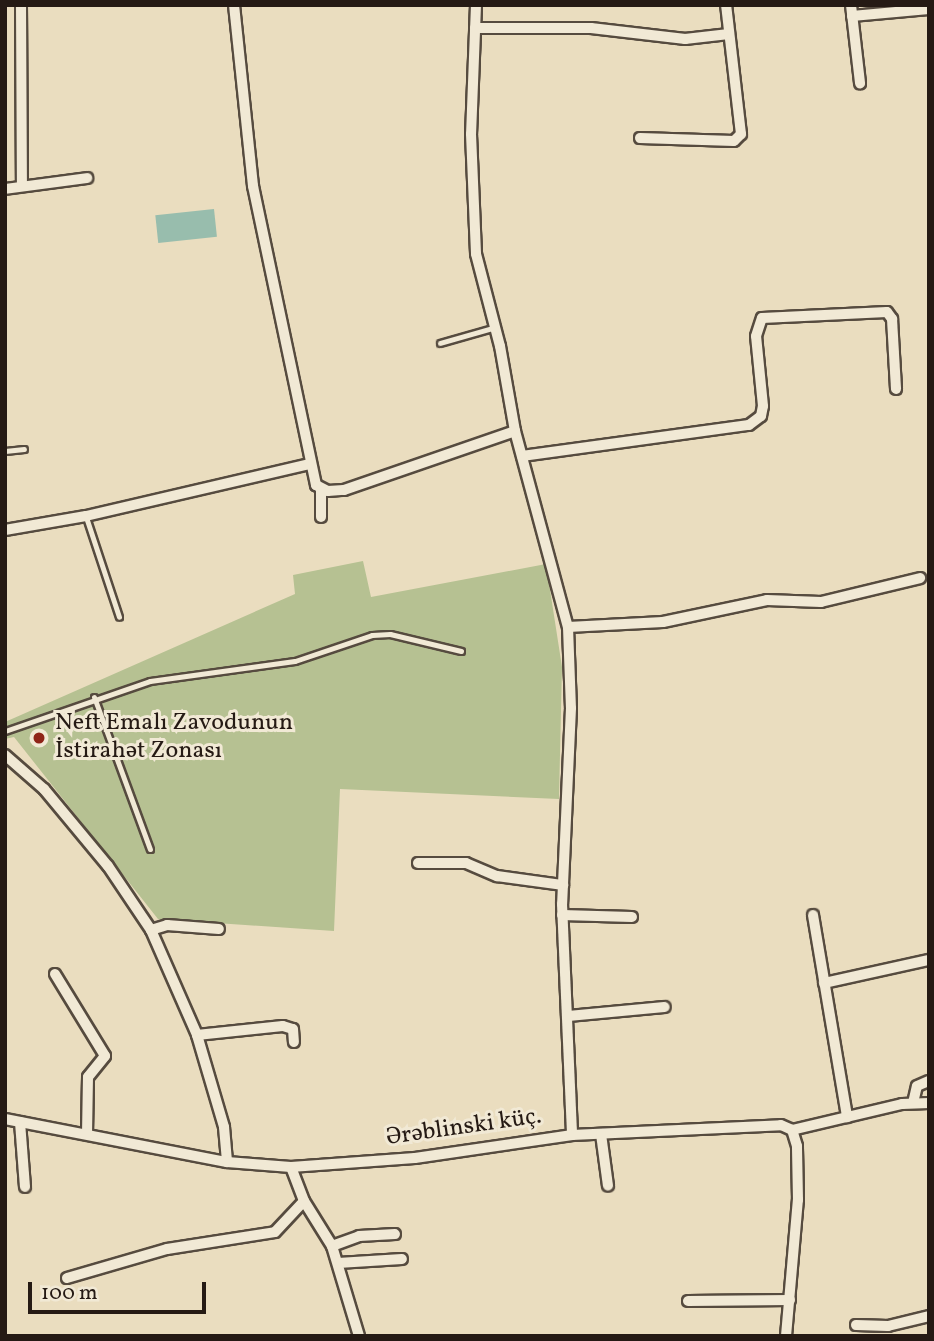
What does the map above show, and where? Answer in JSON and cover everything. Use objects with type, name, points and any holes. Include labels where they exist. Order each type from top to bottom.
[{"type":"street","points":[[21,5],[22,186]]},
{"type":"street","points":[[234,5],[253,186],[309,464],[321,489],[321,517]]},
{"type":"street","points":[[476,5],[472,215],[476,254],[496,327],[515,430],[568,627],[571,696],[562,915],[572,1135]]},
{"type":"street","points":[[640,138],[734,141],[741,134],[726,5]]},
{"type":"street","points":[[860,83],[852,10],[929,9]]},
{"type":"street","points":[[475,28],[591,28],[685,39],[729,34]]},
{"type":"street","points":[[5,189],[87,178]]},
{"type":"street","points":[[522,456],[749,425],[761,416],[763,406],[756,336],[762,318],[887,312],[892,319],[896,389]]},
{"type":"street","points":[[321,489],[344,490],[515,430]]},
{"type":"street","points":[[5,530],[86,516],[309,464]]},
{"type":"street","points":[[568,627],[663,622],[766,600],[821,602],[920,578]]},
{"type":"street","points":[[5,755],[44,789],[108,866],[151,930],[197,1035],[224,1127],[227,1162]]},
{"type":"street","points":[[418,863],[466,863],[498,876],[563,885]]},
{"type":"street","points":[[562,915],[632,917]]},
{"type":"street","points":[[813,915],[847,1117]]},
{"type":"street","points":[[151,930],[167,925],[219,929]]},
{"type":"street","points":[[824,983],[929,960]]},
{"type":"street","points":[[55,974],[105,1056],[88,1077],[87,1134]]},
{"type":"street","points":[[568,1016],[666,1007]]},
{"type":"street","points":[[197,1035],[283,1026],[293,1029],[295,1042]]},
{"type":"street","points":[[914,1103],[917,1086],[929,1081]]},
{"type":"street","name":"Ərəblinski küç.","points":[[5,1119],[227,1162],[291,1167],[385,1161],[572,1135],[781,1125],[792,1130],[914,1103],[929,1103]]},
{"type":"street","points":[[20,1122],[25,1188]]},
{"type":"street","points":[[786,1336],[798,1200],[797,1146],[792,1130]]},
{"type":"street","points":[[601,1134],[608,1186]]},
{"type":"street","points":[[291,1167],[304,1201],[332,1246],[359,1336]]},
{"type":"street","points":[[67,1278],[167,1249],[275,1232],[304,1201]]},
{"type":"street","points":[[332,1246],[359,1236],[396,1234]]},
{"type":"street","points":[[338,1263],[402,1259]]},
{"type":"street","points":[[688,1301],[790,1300]]},
{"type":"street","points":[[856,1325],[888,1326],[929,1316]]},
{"type":"lane","points":[[440,343],[496,327]]},
{"type":"lane","points":[[5,451],[24,449]]},
{"type":"lane","points":[[86,516],[119,617]]},
{"type":"lane","points":[[5,731],[94,697],[173,677],[295,661],[372,635],[390,634],[461,651]]},
{"type":"lane","points":[[94,697],[150,849]]},
{"type":"shaded area","points":[[214,209],[217,237],[158,243],[155,215]]},
{"type":"shaded area","points":[[363,561],[371,597],[546,564],[562,667],[559,799],[340,789],[334,931],[158,919],[14,737],[5,739],[5,722],[295,594],[293,575]]},
{"type":"place","name":"Neft Emalı Zavodunun İstirahət Zonası","points":[[39,738]]}]
